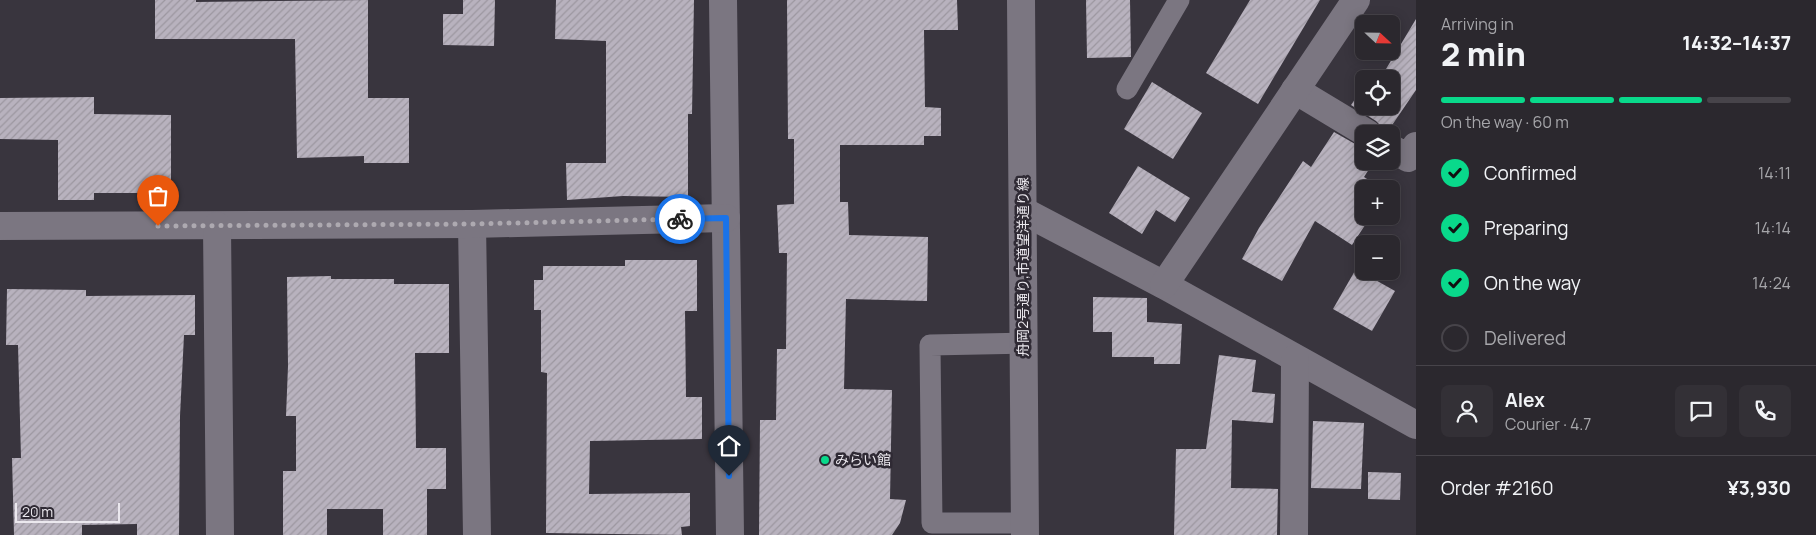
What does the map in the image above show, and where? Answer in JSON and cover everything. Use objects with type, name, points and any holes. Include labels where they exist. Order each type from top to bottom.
[{"type":"street","points":[[723,0],[730,535]]},
{"type":"street","name":"舟岡2号通り,市道望洋通り線","points":[[1021,0],[1025,529]]},
{"type":"street","points":[[1164,285],[1356,0]]},
{"type":"street","points":[[1295,90],[1355,126]]},
{"type":"street","points":[[1400,153],[1408,158],[1416,146]]},
{"type":"street","points":[[1023,211],[1164,285],[1294,359],[1416,425]]},
{"type":"street","points":[[0,226],[472,224],[726,218]]},
{"type":"street","points":[[472,224],[477,535]]},
{"type":"street","points":[[217,226],[220,535]]},
{"type":"street","points":[[1294,359],[1294,535]]},
{"type":"lane","points":[[1127,89],[1179,0]]},
{"type":"lane","points":[[1024,343],[930,345],[932,523],[1025,529]]},
{"type":"building","points":[[155,0],[196,0],[196,2],[368,0],[368,98],[409,98],[409,163],[364,163],[364,156],[297,158],[295,39],[155,39]]},
{"type":"building","points":[[463,0],[495,0],[494,46],[443,45],[443,14],[463,14]]},
{"type":"building","points":[[556,0],[694,0],[692,114],[688,114],[688,197],[623,196],[567,200],[566,163],[606,163],[606,41],[555,39]]},
{"type":"building","points":[[787,0],[957,0],[958,30],[924,30],[925,107],[941,108],[941,136],[924,136],[924,145],[840,145],[840,202],[848,202],[849,235],[928,237],[927,301],[846,299],[844,389],[892,390],[890,499],[906,500],[900,523],[892,535],[759,535],[760,420],[776,420],[777,349],[786,349],[787,253],[779,253],[777,205],[794,204],[794,139],[788,139]]},
{"type":"building","points":[[1086,0],[1130,0],[1131,57],[1087,58]]},
{"type":"building","points":[[1250,0],[1320,0],[1258,104],[1206,73]]},
{"type":"building","points":[[1416,19],[1416,90],[1400,113],[1400,70],[1385,70],[1391,60],[1400,60],[1400,46]]},
{"type":"building","points":[[1152,82],[1202,113],[1173,159],[1124,129]]},
{"type":"building","points":[[94,97],[94,114],[171,115],[171,193],[94,193],[94,200],[58,200],[58,140],[0,139],[0,98]]},
{"type":"building","points":[[1355,99],[1355,108],[1351,105]]},
{"type":"building","points":[[1367,115],[1399,115],[1392,125],[1380,125]]},
{"type":"building","points":[[1334,132],[1355,144],[1355,170],[1368,170],[1364,177],[1369,180],[1355,180],[1355,225],[1365,225],[1359,235],[1355,235],[1355,240],[1352,245],[1315,221],[1282,281],[1242,259],[1259,228],[1303,161],[1311,167]]},
{"type":"building","points":[[1138,166],[1190,198],[1175,222],[1156,210],[1142,234],[1109,213]]},
{"type":"building","points":[[625,260],[697,260],[697,311],[685,311],[686,397],[702,397],[702,439],[590,441],[589,494],[690,493],[690,526],[681,527],[682,535],[546,533],[547,373],[541,372],[541,310],[534,310],[534,280],[543,280],[543,266],[625,266]]},
{"type":"building","points":[[1355,271],[1355,280],[1376,280],[1395,291],[1372,331],[1333,309]]},
{"type":"building","points":[[331,276],[331,279],[394,279],[394,284],[449,284],[449,353],[415,353],[416,448],[446,448],[446,489],[427,489],[427,535],[383,535],[383,509],[327,509],[327,535],[283,535],[283,471],[296,471],[296,416],[286,416],[288,366],[287,277]]},
{"type":"building","points":[[7,289],[86,290],[86,296],[195,295],[195,335],[184,335],[180,416],[179,535],[137,535],[137,524],[82,525],[82,535],[14,535],[12,458],[21,458],[18,345],[6,345]]},
{"type":"building","points":[[1093,297],[1147,298],[1147,322],[1182,324],[1180,364],[1154,364],[1154,357],[1112,357],[1112,332],[1093,332]]},
{"type":"building","points":[[1219,355],[1256,360],[1252,392],[1275,394],[1273,423],[1232,420],[1231,488],[1278,489],[1277,535],[1174,535],[1176,449],[1206,449]]},
{"type":"building","points":[[1313,421],[1364,423],[1361,489],[1311,488]]},
{"type":"building","points":[[1368,472],[1401,473],[1400,500],[1368,499]]},
{"type":"way so far","points":[[158,226],[472,224],[680,219]]},
{"type":"place","name":"みらい館","points":[[825,460]]},
{"type":"route","points":[[680,219],[726,218],[729,476]]}]
